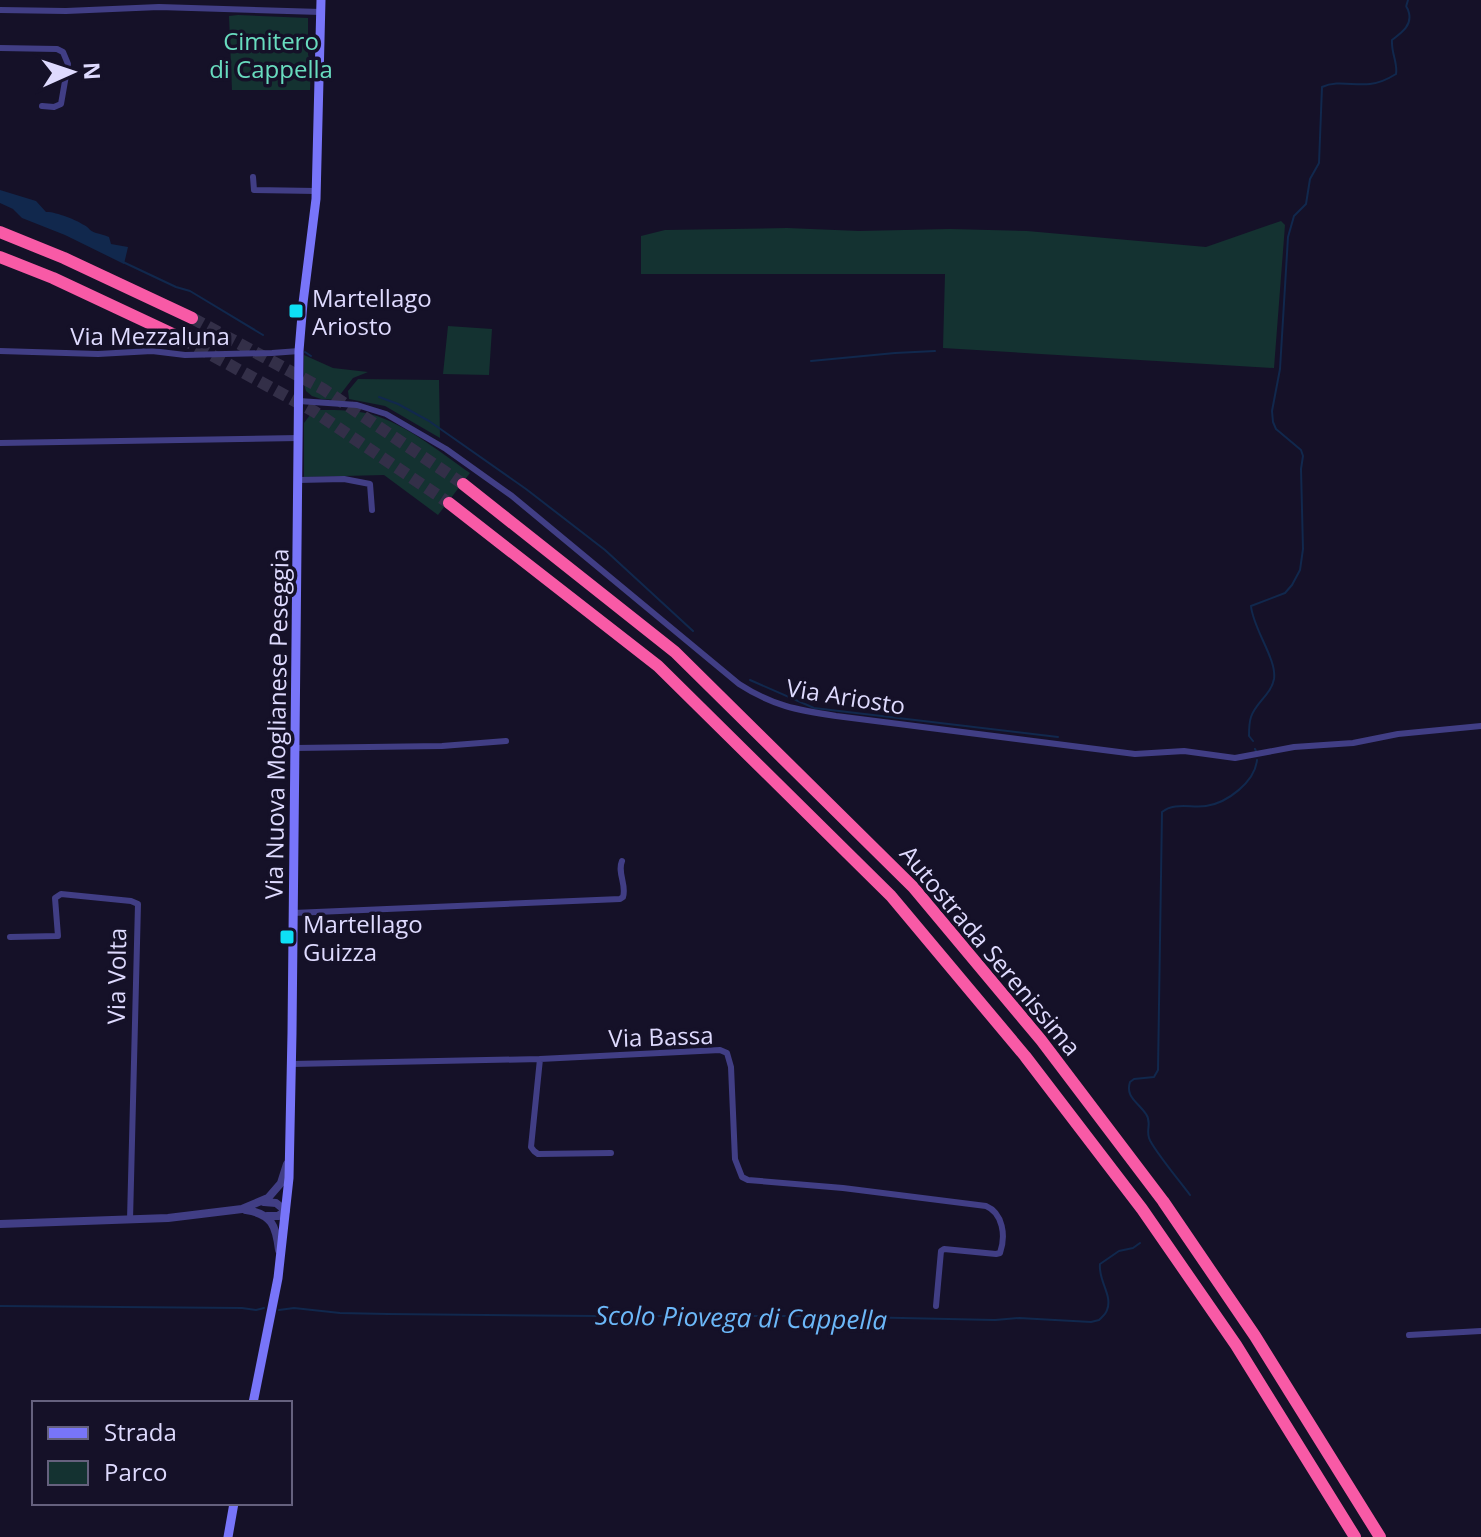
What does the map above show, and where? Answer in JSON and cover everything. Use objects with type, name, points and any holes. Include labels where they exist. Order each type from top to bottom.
[{"type":"highway","points":[[0,232],[64,258],[192,318]]},
{"type":"highway","points":[[0,257],[53,278],[181,338]]},
{"type":"highway","name":"Autostrada Serenissima","points":[[463,484],[675,652],[913,887],[1041,1040],[1163,1201],[1255,1336],[1380,1537]]},
{"type":"highway","name":"Autostrada Serenissima","points":[[449,503],[658,666],[891,896],[1025,1056],[1142,1209],[1236,1345],[1355,1537]]},
{"type":"main road","name":"Via Nuova Moglianese Peseggia","points":[[253,1401],[280,1263],[289,1157],[299,351],[316,191],[321,0]]},
{"type":"main road","points":[[228,1537],[234,1505]]},
{"type":"street","points":[[0,10],[159,7],[321,12]]},
{"type":"street","points":[[0,48],[57,49],[63,52],[68,64],[61,104],[42,106]]},
{"type":"street","points":[[253,177],[254,190],[316,191]]},
{"type":"street","name":"Via Mezzaluna","points":[[0,351],[98,354],[152,351],[185,355],[299,351]]},
{"type":"street","name":"Via Ariosto","points":[[299,401],[357,405],[386,414],[446,449],[512,496],[739,684],[765,699],[792,709],[1135,754],[1184,751],[1235,758],[1294,747],[1353,743],[1398,734],[1481,726]]},
{"type":"street","points":[[0,443],[299,438]]},
{"type":"street","points":[[298,480],[344,479],[370,484],[372,510]]},
{"type":"street","points":[[295,748],[442,746],[506,741]]},
{"type":"street","points":[[293,913],[620,899],[625,891],[620,869],[622,861]]},
{"type":"street","name":"Via Volta","points":[[10,937],[58,936],[55,898],[61,894],[138,904],[130,1220]]},
{"type":"street","name":"Via Bassa","points":[[292,1064],[540,1059],[720,1050],[727,1053],[731,1067],[735,1159],[742,1177],[975,1204],[994,1209],[1001,1223],[1000,1253],[941,1251],[936,1306]]},
{"type":"street","points":[[540,1059],[531,1147],[534,1151],[538,1154],[611,1153]]},
{"type":"street","points":[[263,1202],[281,1183],[289,1157]]},
{"type":"street","points":[[0,1224],[168,1218],[242,1209],[263,1202],[276,1203],[286,1211],[278,1216],[266,1216],[242,1209]]},
{"type":"street","points":[[266,1216],[276,1232],[280,1263]]},
{"type":"street","points":[[1409,1335],[1481,1331]]},
{"type":"green space","name":"Cimitero di Cappella","points":[[229,16],[308,18],[310,90],[232,90]]},
{"type":"green space","points":[[1281,221],[1285,225],[1274,368],[943,348],[945,274],[641,274],[641,236],[665,230],[1027,231],[1206,247]]},
{"type":"green space","points":[[448,326],[492,329],[489,375],[443,374]]},
{"type":"green space","points":[[304,355],[333,368],[368,372],[353,378],[336,400],[321,399],[306,391]]},
{"type":"green space","points":[[358,379],[439,380],[440,438],[385,406],[349,399],[348,391]]},
{"type":"green space","points":[[320,410],[363,413],[390,421],[470,473],[438,515],[384,475],[304,477],[304,423],[310,415]]},
{"type":"water","points":[[0,190],[36,201],[46,212],[60,214],[109,237],[111,244],[128,247],[124,264],[22,218],[0,203]]},
{"type":"waterway","name":"Scolo Piovega di Cappella","points":[[1253,741],[1249,736],[1251,717],[1272,685],[1274,671],[1251,606],[1285,593],[1300,570],[1303,549],[1303,456],[1301,450],[1276,429],[1272,411],[1280,369],[1288,237],[1294,216],[1306,204],[1310,179],[1319,163],[1322,87],[1374,83],[1396,74],[1392,40],[1409,22],[1408,0]]},
{"type":"waterway","points":[[123,262],[190,291],[263,335]]},
{"type":"waterway","points":[[811,361],[935,351]]},
{"type":"waterway","points":[[305,352],[311,356]]},
{"type":"waterway","points":[[379,397],[429,421],[526,489],[605,550],[693,631]]},
{"type":"waterway","points":[[750,680],[814,708],[1058,737]]},
{"type":"waterway","name":"Scolo Piovega di Cappella","points":[[1190,1195],[1151,1143],[1148,1117],[1129,1092],[1130,1082],[1154,1077],[1158,1070],[1162,812],[1172,807],[1206,806],[1223,801],[1246,783],[1257,760]]},
{"type":"waterway","name":"Scolo Piovega di Cappella","points":[[279,1310],[294,1308],[388,1314],[1019,1318],[1091,1322],[1103,1317],[1108,1304],[1100,1264],[1119,1251],[1140,1243]]},
{"type":"waterway","name":"Scolo Piovega di Cappella","points":[[0,1306],[264,1308]]},
{"type":"tunnel","points":[[192,318],[323,389],[463,484]]},
{"type":"tunnel","points":[[181,338],[315,412],[449,503]]},
{"type":"place","name":"Martellago Ariosto","points":[[296,311]]},
{"type":"place","name":"Martellago Guizza","points":[[287,937]]}]
